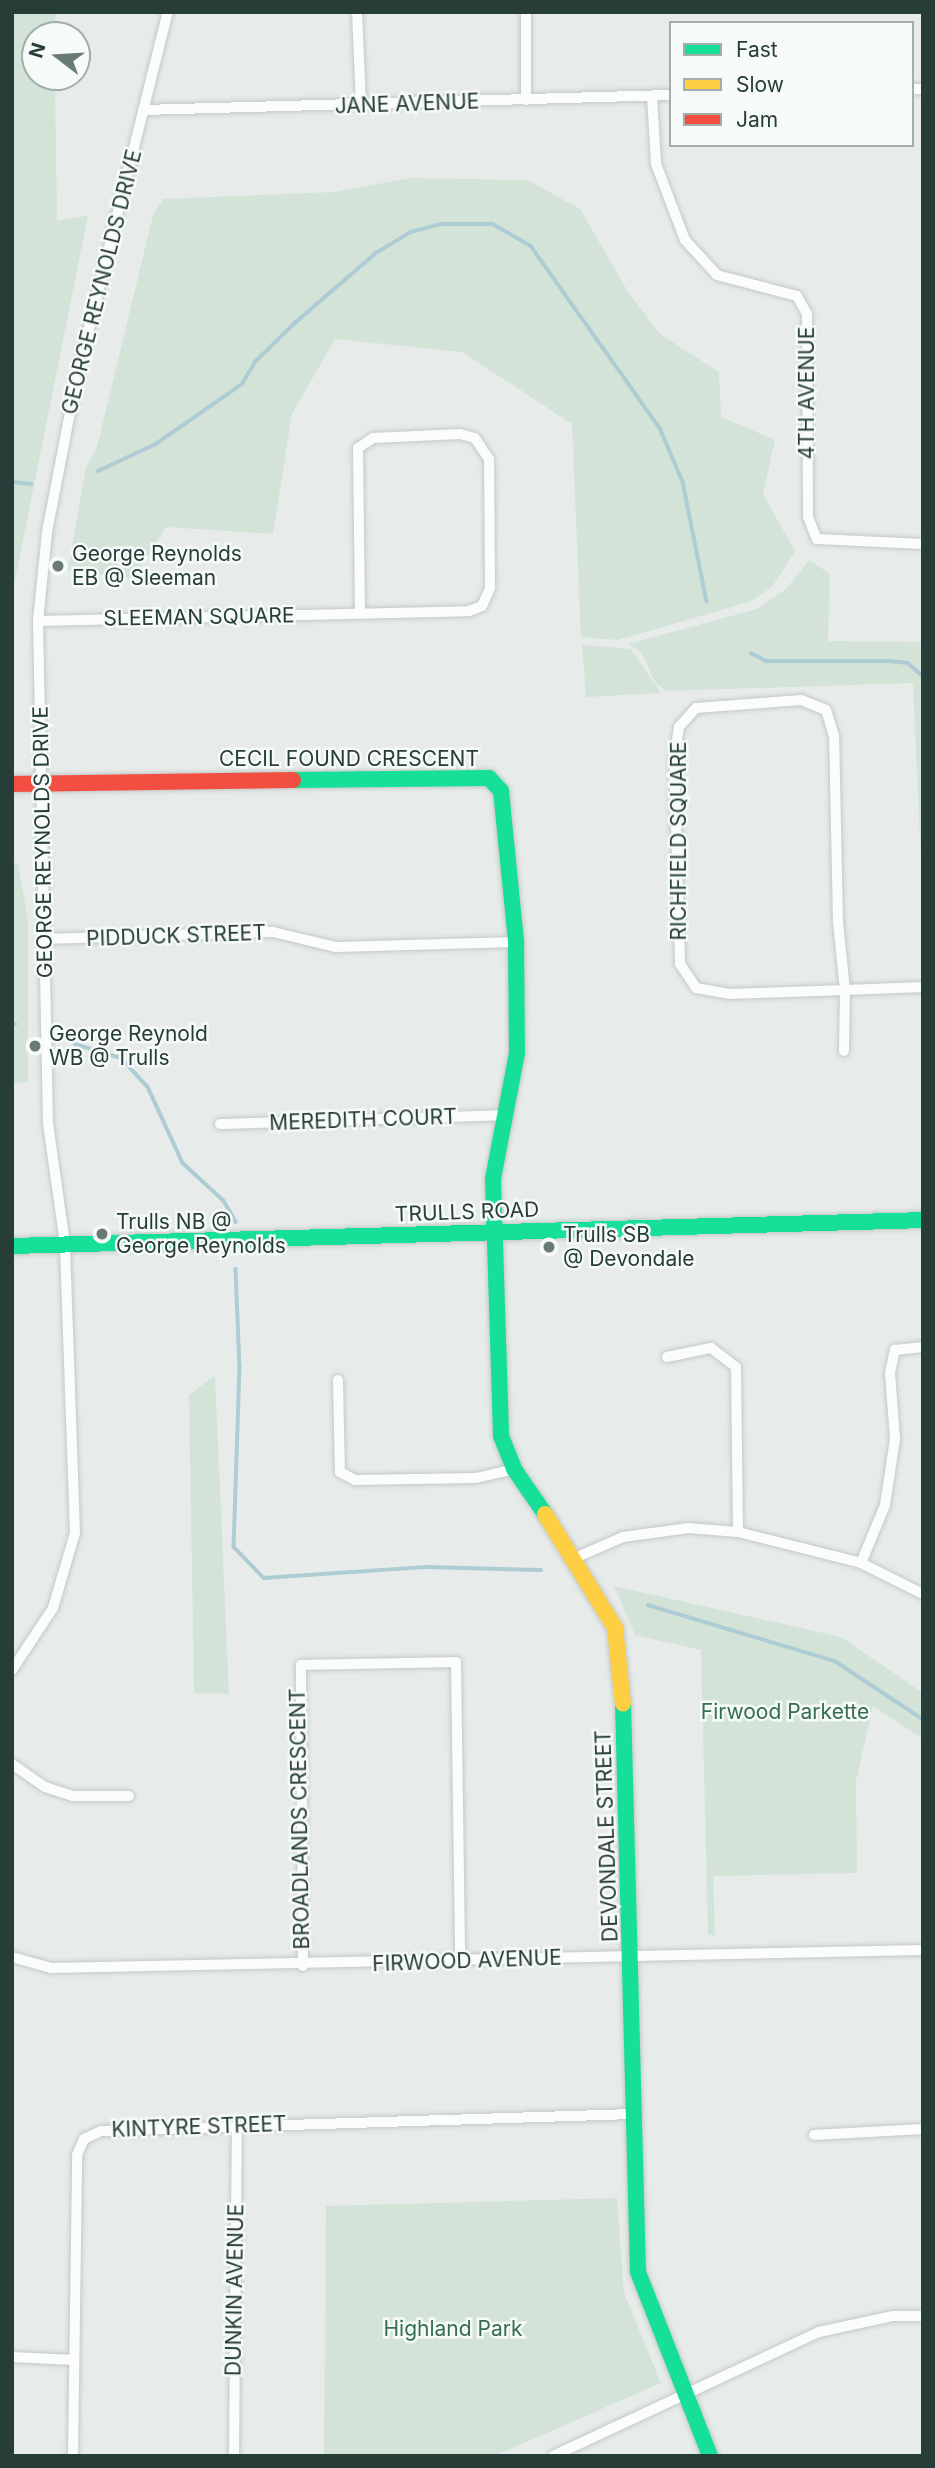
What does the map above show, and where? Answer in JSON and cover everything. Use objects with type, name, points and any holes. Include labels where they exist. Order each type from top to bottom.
[{"type":"street","name":"GEORGE REYNOLDS DRIVE","points":[[12,1670],[53,1608],[75,1533],[65,1244],[48,1123],[38,621],[47,532],[77,376],[168,12]]},
{"type":"street","points":[[357,12],[361,105]]},
{"type":"street","points":[[526,12],[526,100]]},
{"type":"street","name":"JANE AVENUE","points":[[144,110],[669,95]]},
{"type":"street","name":"4TH AVENUE","points":[[652,96],[656,164],[684,240],[717,275],[797,296],[807,314],[808,517],[817,540],[923,544]]},
{"type":"street","name":"SLEEMAN SQUARE","points":[[38,621],[469,611],[482,606],[490,588],[489,459],[475,438],[460,433],[373,438],[358,448],[360,612]]},
{"type":"street","name":"RICHFIELD SQUARE","points":[[845,990],[838,922],[834,736],[826,710],[801,700],[696,708],[679,727],[674,758],[680,964],[696,988],[729,995],[923,987]]},
{"type":"street","name":"CECIL FOUND CRESCENT","points":[[12,784],[489,778],[501,791],[516,942],[517,1053],[505,1115],[495,1147],[495,1233]]},
{"type":"street","name":"PIDDUCK STREET","points":[[45,939],[273,932],[336,947],[516,942]]},
{"type":"street","points":[[844,1051],[845,990]]},
{"type":"street","name":"MEREDITH COURT","points":[[220,1124],[505,1115]]},
{"type":"street","name":"TRULLS ROAD","points":[[12,1246],[923,1220]]},
{"type":"street","name":"DEVONDALE STREET","points":[[495,1233],[501,1436],[514,1469],[575,1558],[615,1628],[621,1664],[632,1956],[638,2272],[710,2456]]},
{"type":"street","points":[[861,1563],[885,1505],[895,1438],[890,1373],[895,1350],[923,1347]]},
{"type":"street","points":[[667,1357],[711,1348],[736,1367],[738,1532]]},
{"type":"street","points":[[338,1380],[340,1472],[355,1480],[476,1478],[514,1469]]},
{"type":"street","points":[[575,1558],[623,1537],[688,1528],[738,1532],[861,1563],[923,1594]]},
{"type":"street","name":"BROADLANDS CRESCENT","points":[[303,1966],[300,1665],[456,1662],[460,1961]]},
{"type":"street","points":[[12,1764],[45,1787],[73,1796],[129,1796]]},
{"type":"street","name":"FIRWOOD AVENUE","points":[[12,1956],[51,1968],[303,1966],[923,1950]]},
{"type":"street","name":"KINTYRE STREET","points":[[73,2456],[76,2155],[84,2139],[101,2131],[634,2114]]},
{"type":"street","name":"DUNKIN AVENUE","points":[[234,2456],[237,2125]]},
{"type":"street","points":[[814,2135],[923,2129]]},
{"type":"street","points":[[553,2456],[687,2397],[819,2332],[892,2316],[923,2316]]},
{"type":"street","points":[[12,2357],[74,2360]]},
{"type":"green space","points":[[12,12],[56,12],[55,21],[21,21],[21,91],[55,91],[57,221],[88,215],[12,595]]},
{"type":"green space","points":[[411,178],[527,180],[580,209],[627,290],[660,334],[719,372],[721,417],[775,440],[763,494],[795,551],[772,587],[752,601],[618,640],[581,637],[572,424],[462,352],[335,339],[292,414],[273,534],[166,527],[133,579],[68,570],[86,467],[97,447],[153,215],[163,199],[334,192]]},
{"type":"green space","points":[[809,560],[830,574],[828,641],[923,642],[923,903],[913,683],[666,691],[655,682],[642,653],[628,644],[757,609],[786,589]]},
{"type":"green space","points":[[582,645],[631,649],[661,693],[586,697]]},
{"type":"green space","points":[[12,863],[18,863],[28,920],[28,1082],[12,1083]]},
{"type":"green space","points":[[215,1375],[229,1694],[194,1693],[189,1395]]},
{"type":"green space","name":"Firwood Parkette","points":[[614,1586],[841,1637],[923,1693],[923,1739],[873,1706],[856,1781],[857,1873],[713,1876],[715,1935],[708,1935],[701,1650],[635,1635]]},
{"type":"green space","name":"Highland Park","points":[[617,2198],[624,2293],[661,2383],[494,2456],[324,2456],[326,2206]]},
{"type":"waterway","points":[[98,471],[156,444],[242,384],[256,361],[296,322],[376,253],[411,232],[441,224],[493,224],[531,246],[660,428],[683,482],[707,602]]},
{"type":"waterway","points":[[12,482],[31,484]]},
{"type":"waterway","points":[[751,653],[766,661],[908,663],[923,676]]},
{"type":"waterway","points":[[75,1044],[121,1058],[148,1087],[183,1163],[224,1201],[236,1222]]},
{"type":"waterway","points":[[236,1269],[240,1367],[234,1547],[264,1578],[427,1567],[541,1570]]},
{"type":"waterway","points":[[648,1605],[835,1661],[921,1718]]},
{"type":"traffic: fast","points":[[293,780],[489,778],[501,791],[516,942],[517,1053],[493,1179],[501,1436],[514,1469],[545,1514]]},
{"type":"traffic: fast","points":[[12,1246],[923,1220]]},
{"type":"traffic: fast","points":[[623,1704],[638,2272],[710,2456]]},
{"type":"traffic: slow","points":[[545,1514],[615,1628],[623,1704]]},
{"type":"traffic: jam","points":[[12,784],[293,780]]},
{"type":"place","name":"George Reynolds EB @ Sleeman","points":[[58,566]]},
{"type":"place","name":"George Reynold WB @ Trulls","points":[[35,1046]]},
{"type":"place","name":"Trulls NB @ George Reynolds","points":[[102,1234]]},
{"type":"place","name":"Trulls SB @ Devondale","points":[[549,1247]]}]
